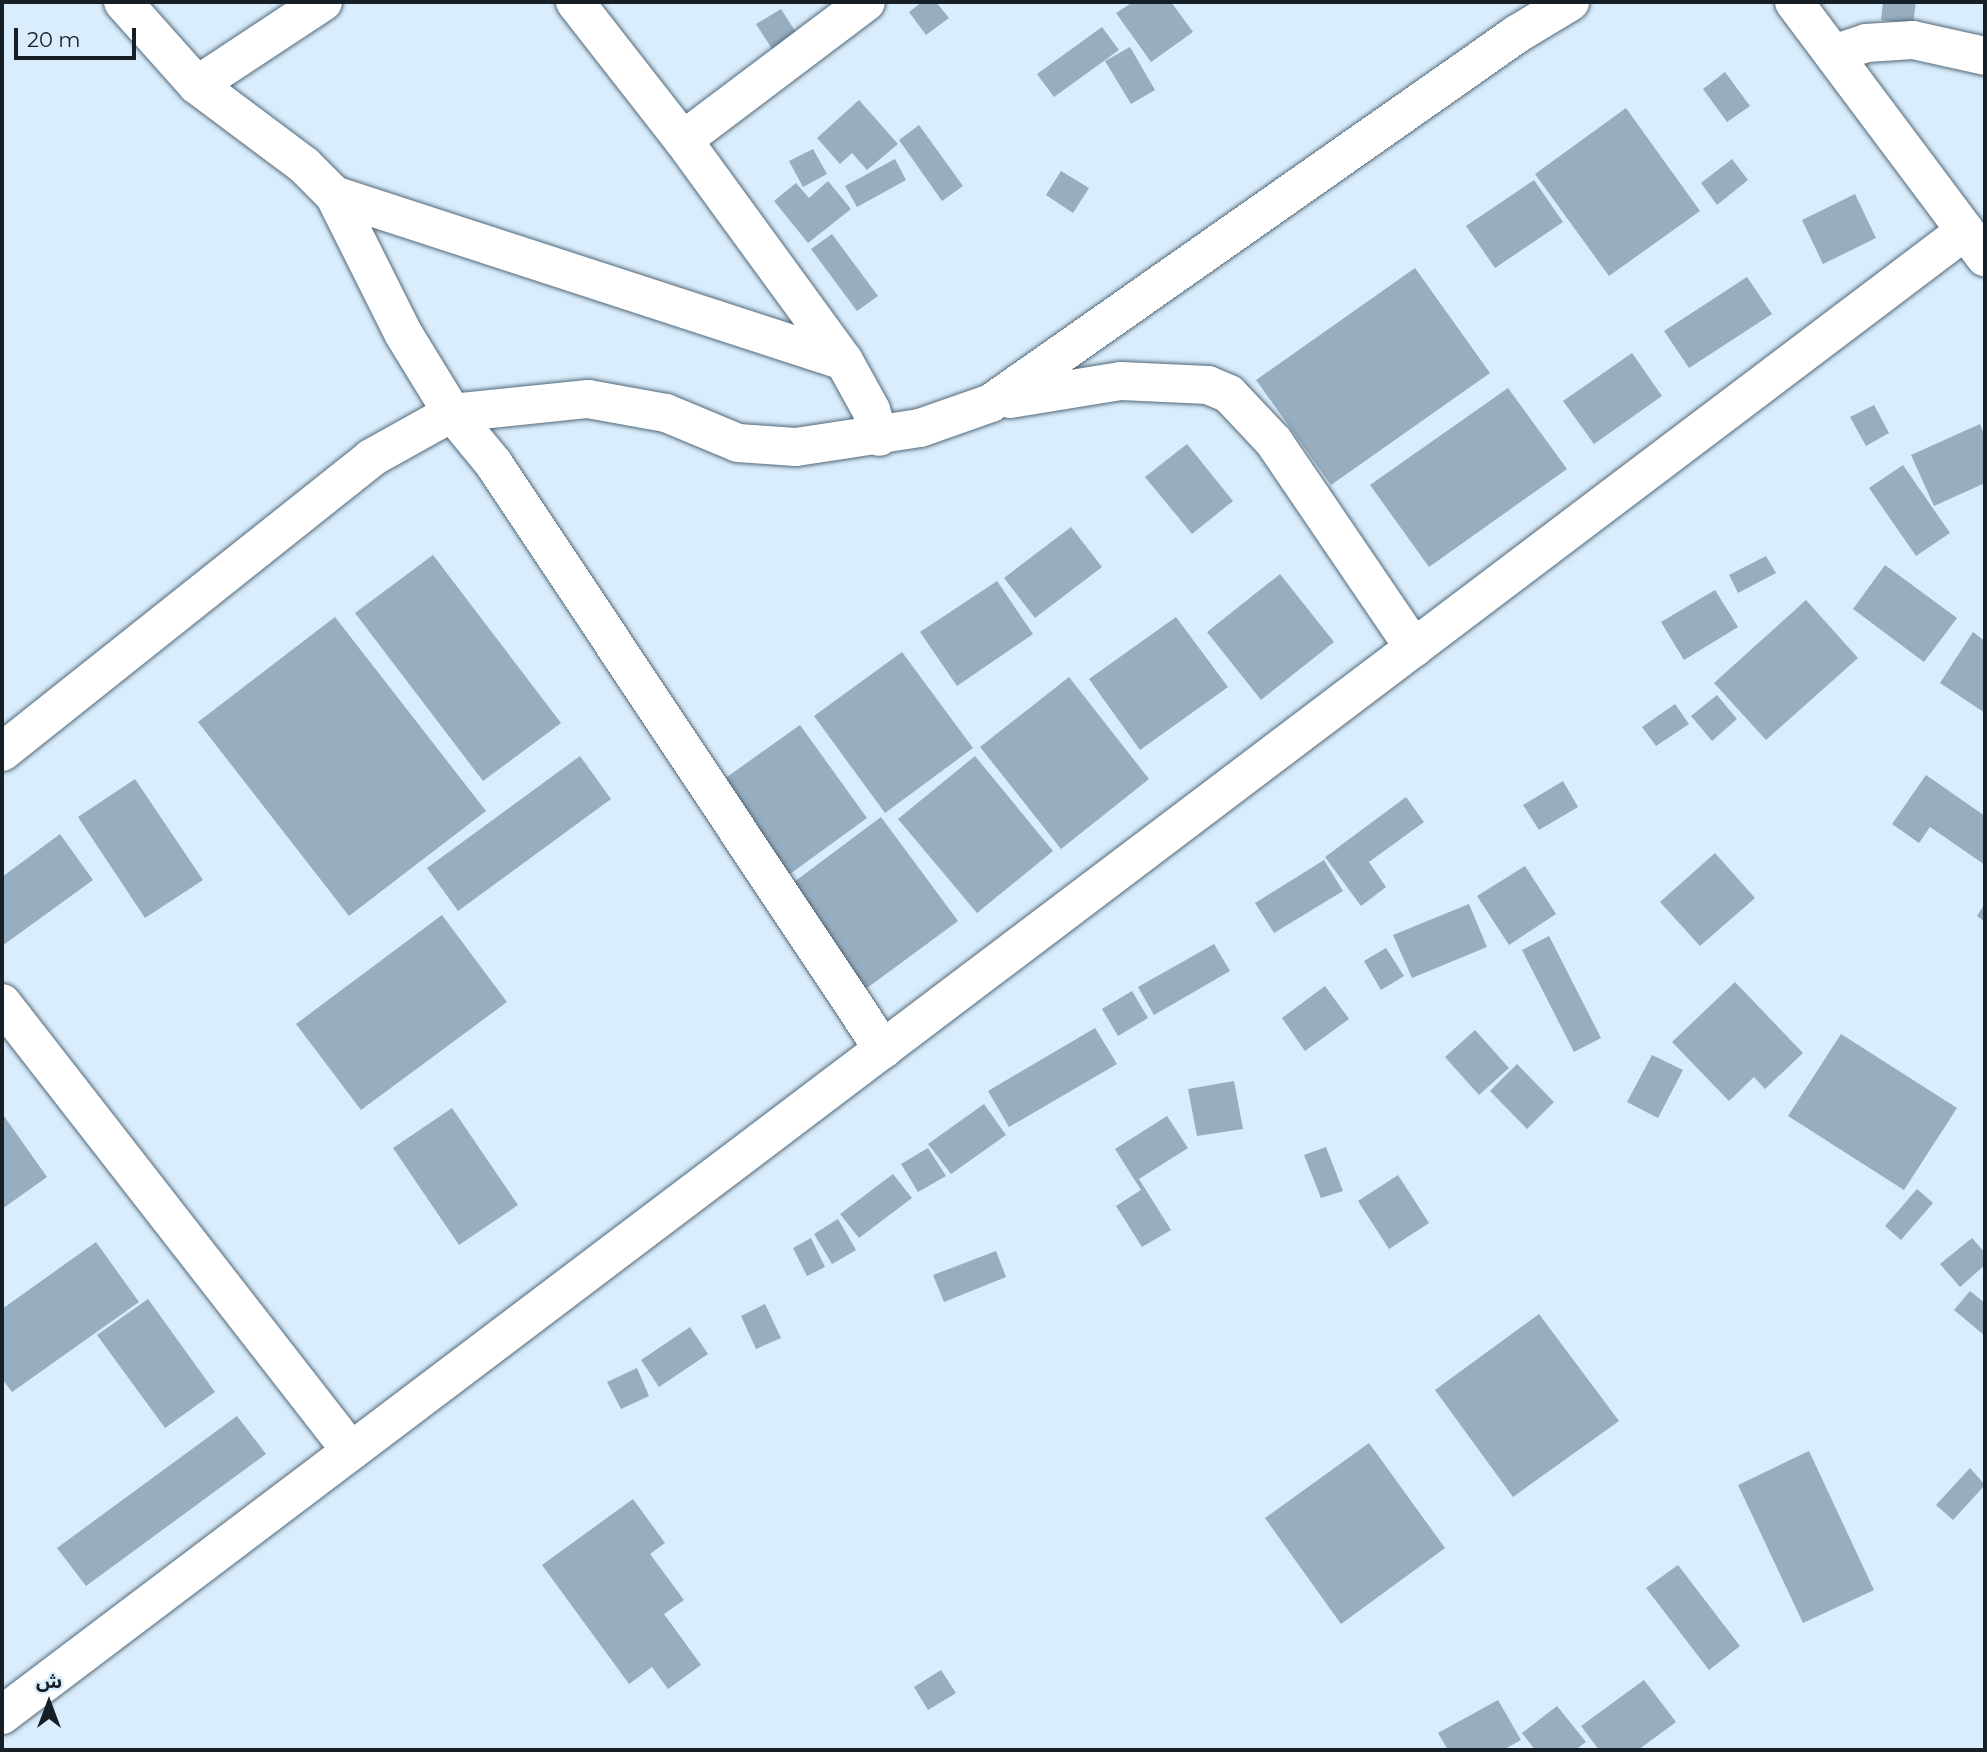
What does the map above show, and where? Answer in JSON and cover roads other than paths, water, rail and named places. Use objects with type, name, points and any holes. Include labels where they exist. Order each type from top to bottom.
[{"type":"street","points":[[123,2],[197,85],[304,165],[334,195],[403,333],[452,414],[494,464],[883,1049]]},
{"type":"street","points":[[197,85],[323,2]]},
{"type":"street","points":[[575,2],[683,140],[844,360],[872,410],[879,437]]},
{"type":"street","points":[[683,140],[866,2]]},
{"type":"street","points":[[991,403],[1517,34],[1570,2]]},
{"type":"street","points":[[2,1715],[1413,648],[1975,244],[1833,54],[1803,7]]},
{"type":"street","points":[[1833,54],[1866,43],[1913,40],[1985,56]]},
{"type":"street","points":[[334,195],[844,360]]},
{"type":"street","points":[[2,752],[371,458],[452,414],[587,399],[666,414],[718,438],[750,445],[796,447],[879,437],[920,428],[991,403],[1067,386],[1121,381],[1208,385],[1229,394],[1274,442],[1413,648]]},
{"type":"street","points":[[2,1003],[351,1451]]}]
